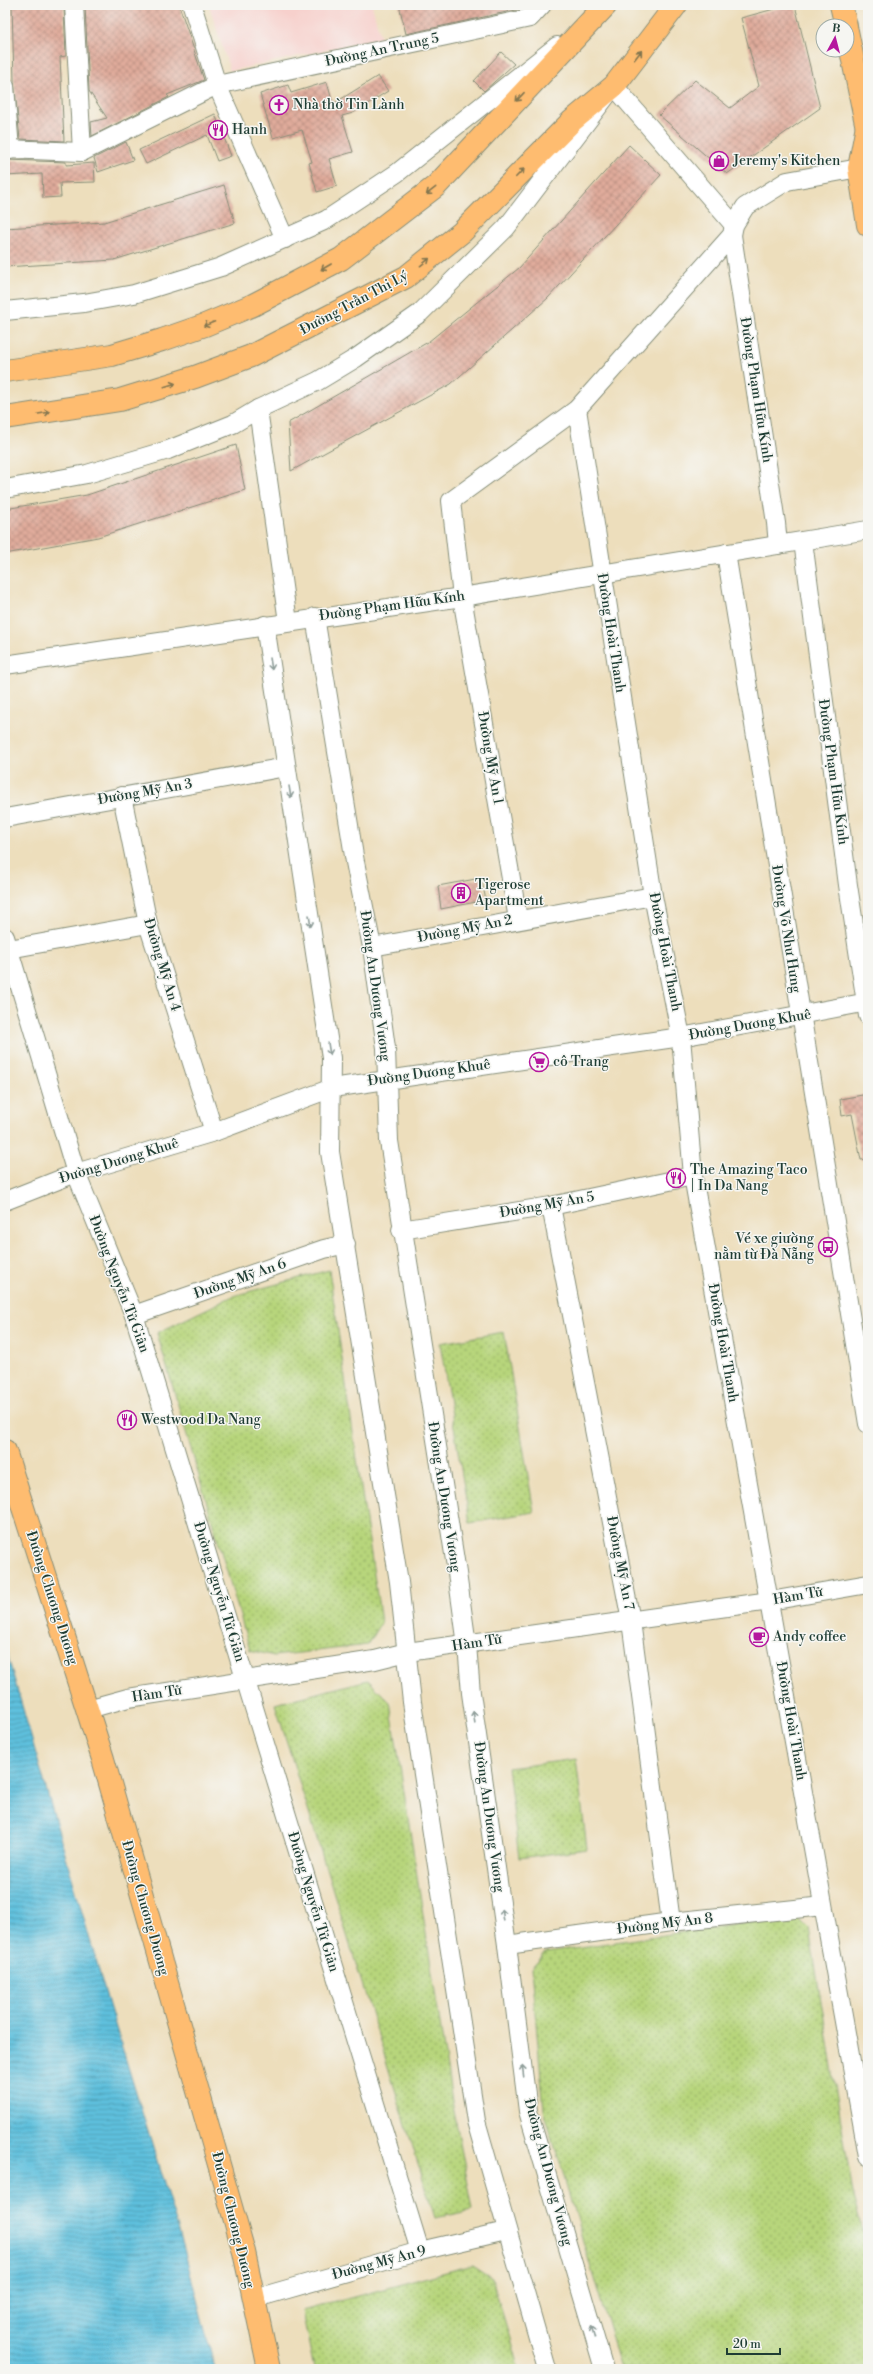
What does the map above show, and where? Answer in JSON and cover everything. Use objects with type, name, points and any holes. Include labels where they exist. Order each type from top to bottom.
[{"type":"main road","name":"Đường Trần Thị Lý","points":[[5,418],[120,400],[195,378],[251,356],[406,277],[462,232],[572,121],[614,86],[676,5]]},
{"type":"main road","points":[[841,5],[844,18]]},
{"type":"main road","points":[[5,371],[112,355],[206,326],[253,305],[340,258],[436,186],[606,6]]},
{"type":"main road","points":[[853,58],[867,130],[859,168],[868,225]]},
{"type":"main road","name":"Đường Chương Dương","points":[[5,1451],[88,1710],[244,2252],[269,2369]]},
{"type":"street","points":[[5,86],[7,150],[82,152],[74,5]]},
{"type":"street","points":[[192,5],[217,85],[285,239]]},
{"type":"street","name":"Đường An Trung 5","points":[[82,152],[217,85],[530,18],[542,5]]},
{"type":"street","points":[[5,311],[84,303],[134,294],[221,267],[326,220],[397,173],[476,112],[606,6]]},
{"type":"street","points":[[5,489],[56,481],[129,463],[168,450],[233,424],[258,409],[318,381],[356,358],[420,313],[506,228],[614,86],[733,230]]},
{"type":"street","points":[[577,409],[733,230],[745,207],[786,181],[859,168]]},
{"type":"street","name":"Đường Phạm Hữu Kính","points":[[733,230],[778,545]]},
{"type":"street","points":[[258,409],[288,622]]},
{"type":"street","name":"Đường Hoài Thanh","points":[[577,409],[653,896],[682,1037],[692,1176],[770,1602],[868,2156]]},
{"type":"street","name":"Đường Mỹ An 1","points":[[518,919],[462,597],[451,501],[577,409]]},
{"type":"street","name":"Đường Phạm Hữu Kính","points":[[5,665],[315,617],[462,597],[726,553],[803,542],[868,530]]},
{"type":"street","name":"Đường Phạm Hữu Kính","points":[[803,542],[860,916],[867,1007]]},
{"type":"street","name":"Đường Võ Như Hưng","points":[[726,553],[800,1016],[868,1424]]},
{"type":"street","name":"Đường An Dương Vương","points":[[315,617],[355,862],[372,947],[386,1048],[388,1078],[388,1141],[467,1645],[471,1694],[507,1945],[528,2111],[604,2369]]},
{"type":"street","points":[[265,625],[331,1058],[332,1088],[330,1152],[346,1244],[399,1582],[412,1702],[476,2122],[506,2231],[547,2369]]},
{"type":"street","name":"Đường Mỹ An 3","points":[[5,818],[286,767]]},
{"type":"street","name":"Đường Mỹ An 4","points":[[122,796],[148,924],[214,1132]]},
{"type":"street","name":"Đường Mỹ An 2","points":[[372,947],[518,919],[653,896]]},
{"type":"street","points":[[7,943],[148,924]]},
{"type":"street","name":"Đường Nguyễn Tử Giản","points":[[7,943],[76,1173],[134,1315],[420,2251]]},
{"type":"street","name":"Đường Dương Khuê","points":[[5,1201],[76,1173],[214,1132],[332,1088],[388,1078],[682,1037],[800,1016],[867,1007]]},
{"type":"street","name":"Đường Mỹ An 5","points":[[401,1230],[551,1206],[692,1176]]},
{"type":"street","name":"Đường Mỹ An 7","points":[[551,1206],[631,1621],[672,1922]]},
{"type":"street","name":"Đường Mỹ An 6","points":[[134,1315],[324,1249],[346,1244]]},
{"type":"street","name":"Hàm Tử","points":[[88,1710],[128,1698],[375,1660],[407,1652],[467,1645],[770,1602],[868,1584]]},
{"type":"street","name":"Đường Mỹ An 8","points":[[507,1945],[672,1922],[823,1906]]},
{"type":"street","name":"Đường Mỹ An 9","points":[[253,2299],[420,2251],[506,2231]]},
{"type":"shaded area","points":[[209,5],[372,5],[381,38],[230,71]]},
{"type":"green space","points":[[329,1270],[381,1622],[367,1645],[274,1656],[250,1650],[157,1333],[233,1296]]},
{"type":"green space","points":[[504,1332],[534,1512],[470,1523],[440,1343]]},
{"type":"green space","points":[[368,1680],[390,1702],[452,2101],[473,2210],[435,2218],[275,1704]]},
{"type":"green space","points":[[576,1759],[587,1849],[519,1858],[508,1768]]},
{"type":"green space","points":[[796,1916],[809,1929],[853,2193],[868,2248],[868,2369],[621,2369],[544,2110],[531,1969],[546,1952]]},
{"type":"green space","points":[[472,2265],[492,2278],[519,2369],[314,2369],[302,2311]]},
{"type":"water","points":[[5,1647],[109,2005],[183,2245],[215,2369],[5,2369]]},
{"type":"building","points":[[12,5],[64,5],[66,56],[60,57],[64,141],[20,139],[14,81]]},
{"type":"building","points":[[85,5],[179,5],[204,80],[167,95],[169,97],[92,136],[91,122],[107,118],[89,91]]},
{"type":"building","points":[[399,5],[528,5],[525,8],[406,34]]},
{"type":"building","points":[[789,5],[795,5],[820,108],[727,174],[659,115],[695,80],[730,108],[759,86],[741,18]]},
{"type":"building","points":[[501,52],[514,64],[484,91],[474,81]]},
{"type":"building","points":[[378,76],[388,91],[353,113],[342,116],[353,152],[329,159],[337,186],[317,192],[309,163],[312,162],[302,130],[273,138],[260,94],[288,85],[291,93],[327,82],[333,104]]},
{"type":"building","points":[[215,114],[231,156],[217,161],[207,135],[146,164],[139,150]]},
{"type":"building","points":[[126,142],[133,160],[98,172],[94,158]]},
{"type":"building","points":[[629,145],[661,175],[548,298],[451,384],[291,471],[288,423],[428,342],[519,268]]},
{"type":"building","points":[[5,160],[66,162],[66,165],[94,163],[95,182],[60,183],[61,197],[43,198],[42,174],[5,176]]},
{"type":"building","points":[[224,185],[235,223],[114,260],[5,267],[5,228],[104,222]]},
{"type":"building","points":[[236,445],[245,490],[98,537],[5,554],[5,509],[87,495]]},
{"type":"building","name":"Tigerose Apartment","points":[[481,878],[486,900],[441,909],[438,886]]},
{"type":"building","points":[[868,1094],[868,1159],[861,1160],[852,1114],[842,1116],[840,1099]]},
{"type":"place","name":"Nhà thờ Tin Lành","points":[[279,105]]},
{"type":"place","name":"Hanh","points":[[218,130]]},
{"type":"place","name":"Jeremy's Kitchen","points":[[719,161]]},
{"type":"place","name":"Tigerose Apartment","points":[[461,893]]},
{"type":"place","name":"cô Trang","points":[[539,1062]]},
{"type":"place","name":"The Amazing Taco | In Da Nang","points":[[676,1178]]},
{"type":"place","name":"Vé xe giường nằm từ Đà Nẵng","points":[[828,1247]]},
{"type":"place","name":"Westwood Da Nang","points":[[127,1420]]},
{"type":"place","name":"Andy coffee","points":[[759,1637]]}]
